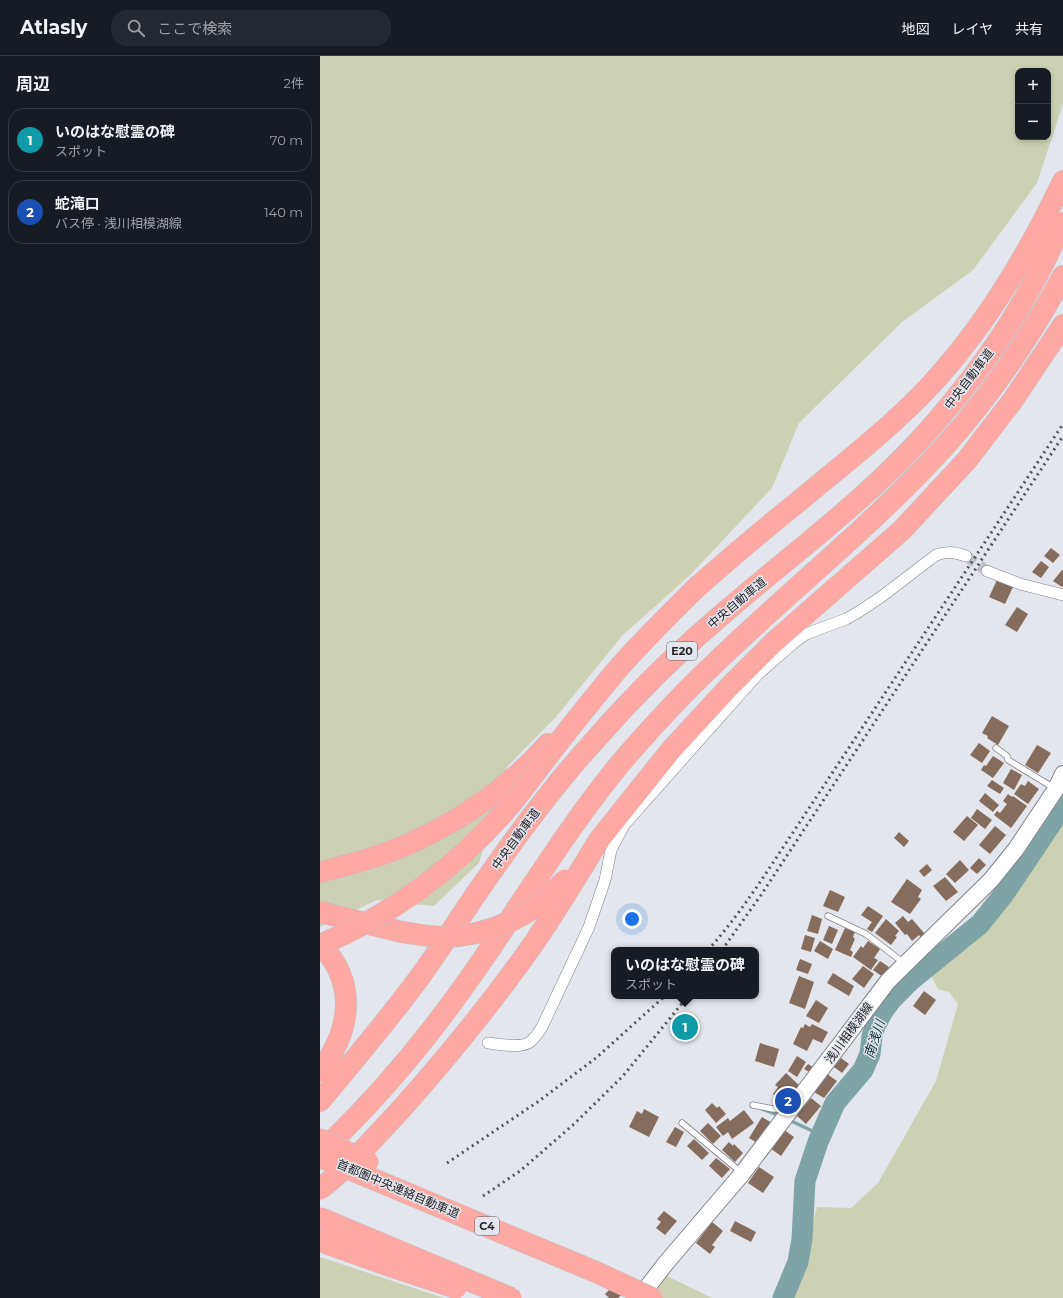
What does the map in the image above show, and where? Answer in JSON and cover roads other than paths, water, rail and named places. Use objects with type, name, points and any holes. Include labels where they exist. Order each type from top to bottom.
[{"type":"highway","points":[[320,872],[358,862],[412,842],[437,830],[497,791],[521,772],[541,753],[620,662],[696,588],[739,550],[859,452],[928,388],[960,350],[994,302],[1044,222],[1063,181]]},
{"type":"highway","name":"中央自動車道","points":[[320,1101],[368,1044],[423,972],[536,811],[593,741],[661,670],[730,607],[846,511],[895,466],[935,424],[978,370],[1013,317],[1040,271],[1063,223]]},
{"type":"highway","name":"中央自動車道","points":[[320,1153],[398,1071],[440,1018],[478,966],[551,856],[624,759],[683,694],[713,664],[871,521],[943,449],[1007,367],[1046,308],[1063,276]]},
{"type":"highway","points":[[320,912],[402,932],[443,937],[470,935],[489,930],[524,915],[557,890],[671,750],[730,686],[774,642],[902,530],[968,460],[1021,390],[1063,325]]},
{"type":"highway","points":[[320,1071],[330,1058],[340,1037],[345,1020],[346,1006],[344,990],[338,968],[331,956],[320,945],[342,936],[383,913],[417,891],[455,861],[505,811],[612,676],[651,632]]},
{"type":"highway","points":[[320,1189],[337,1175],[376,1137],[458,1042],[534,943],[599,840]]},
{"type":"highway","points":[[320,1139],[596,1272]]},
{"type":"highway","name":"首都圏中央連絡自動車道","points":[[320,1157],[596,1272],[652,1298]]},
{"type":"highway","points":[[320,1218],[511,1298]]},
{"type":"highway","points":[[320,1241],[485,1298]]},
{"type":"main road","name":"浅川相模湖線","points":[[639,1298],[666,1263],[742,1174],[881,990],[905,964],[991,880],[1016,849],[1056,789],[1063,774]]},
{"type":"street","points":[[488,1043],[520,1045],[531,1042],[536,1036],[542,1027],[589,927],[605,880],[611,850],[624,825],[758,674],[796,640],[806,634],[858,613],[936,556],[945,552],[955,552],[966,556]]},
{"type":"street","points":[[987,571],[1020,584],[1063,595]]},
{"type":"lane","points":[[996,748],[1007,756],[1008,760],[1056,789]]},
{"type":"lane","points":[[828,916],[866,934],[905,964]]},
{"type":"lane","points":[[753,1104],[773,1109],[792,1108]]},
{"type":"lane","points":[[682,1124],[742,1174]]},
{"type":"waterway","name":"南浅川","points":[[783,1298],[798,1262],[802,1239],[805,1181],[818,1142],[835,1103],[863,1070],[870,1054],[875,1026],[883,1011],[892,999],[911,980],[980,924],[1004,894],[1063,806]]},
{"type":"waterway","points":[[762,1109],[781,1116]]},
{"type":"waterway","points":[[789,1120],[821,1135]]},
{"type":"tunnel","points":[[966,556],[987,571]]},
{"type":"railway","points":[[710,947],[738,914],[765,875],[1063,424]]},
{"type":"railway","points":[[724,947],[761,895],[1063,436]]},
{"type":"railway","points":[[447,1163],[539,1101],[596,1058],[662,999]]},
{"type":"railway","points":[[483,1196],[520,1171],[573,1125],[623,1076],[686,999]]},
{"type":"place","name":"いのはな慰霊の碑","points":[[685,1027]]},
{"type":"place","name":"蛇滝口","points":[[788,1101]]}]
